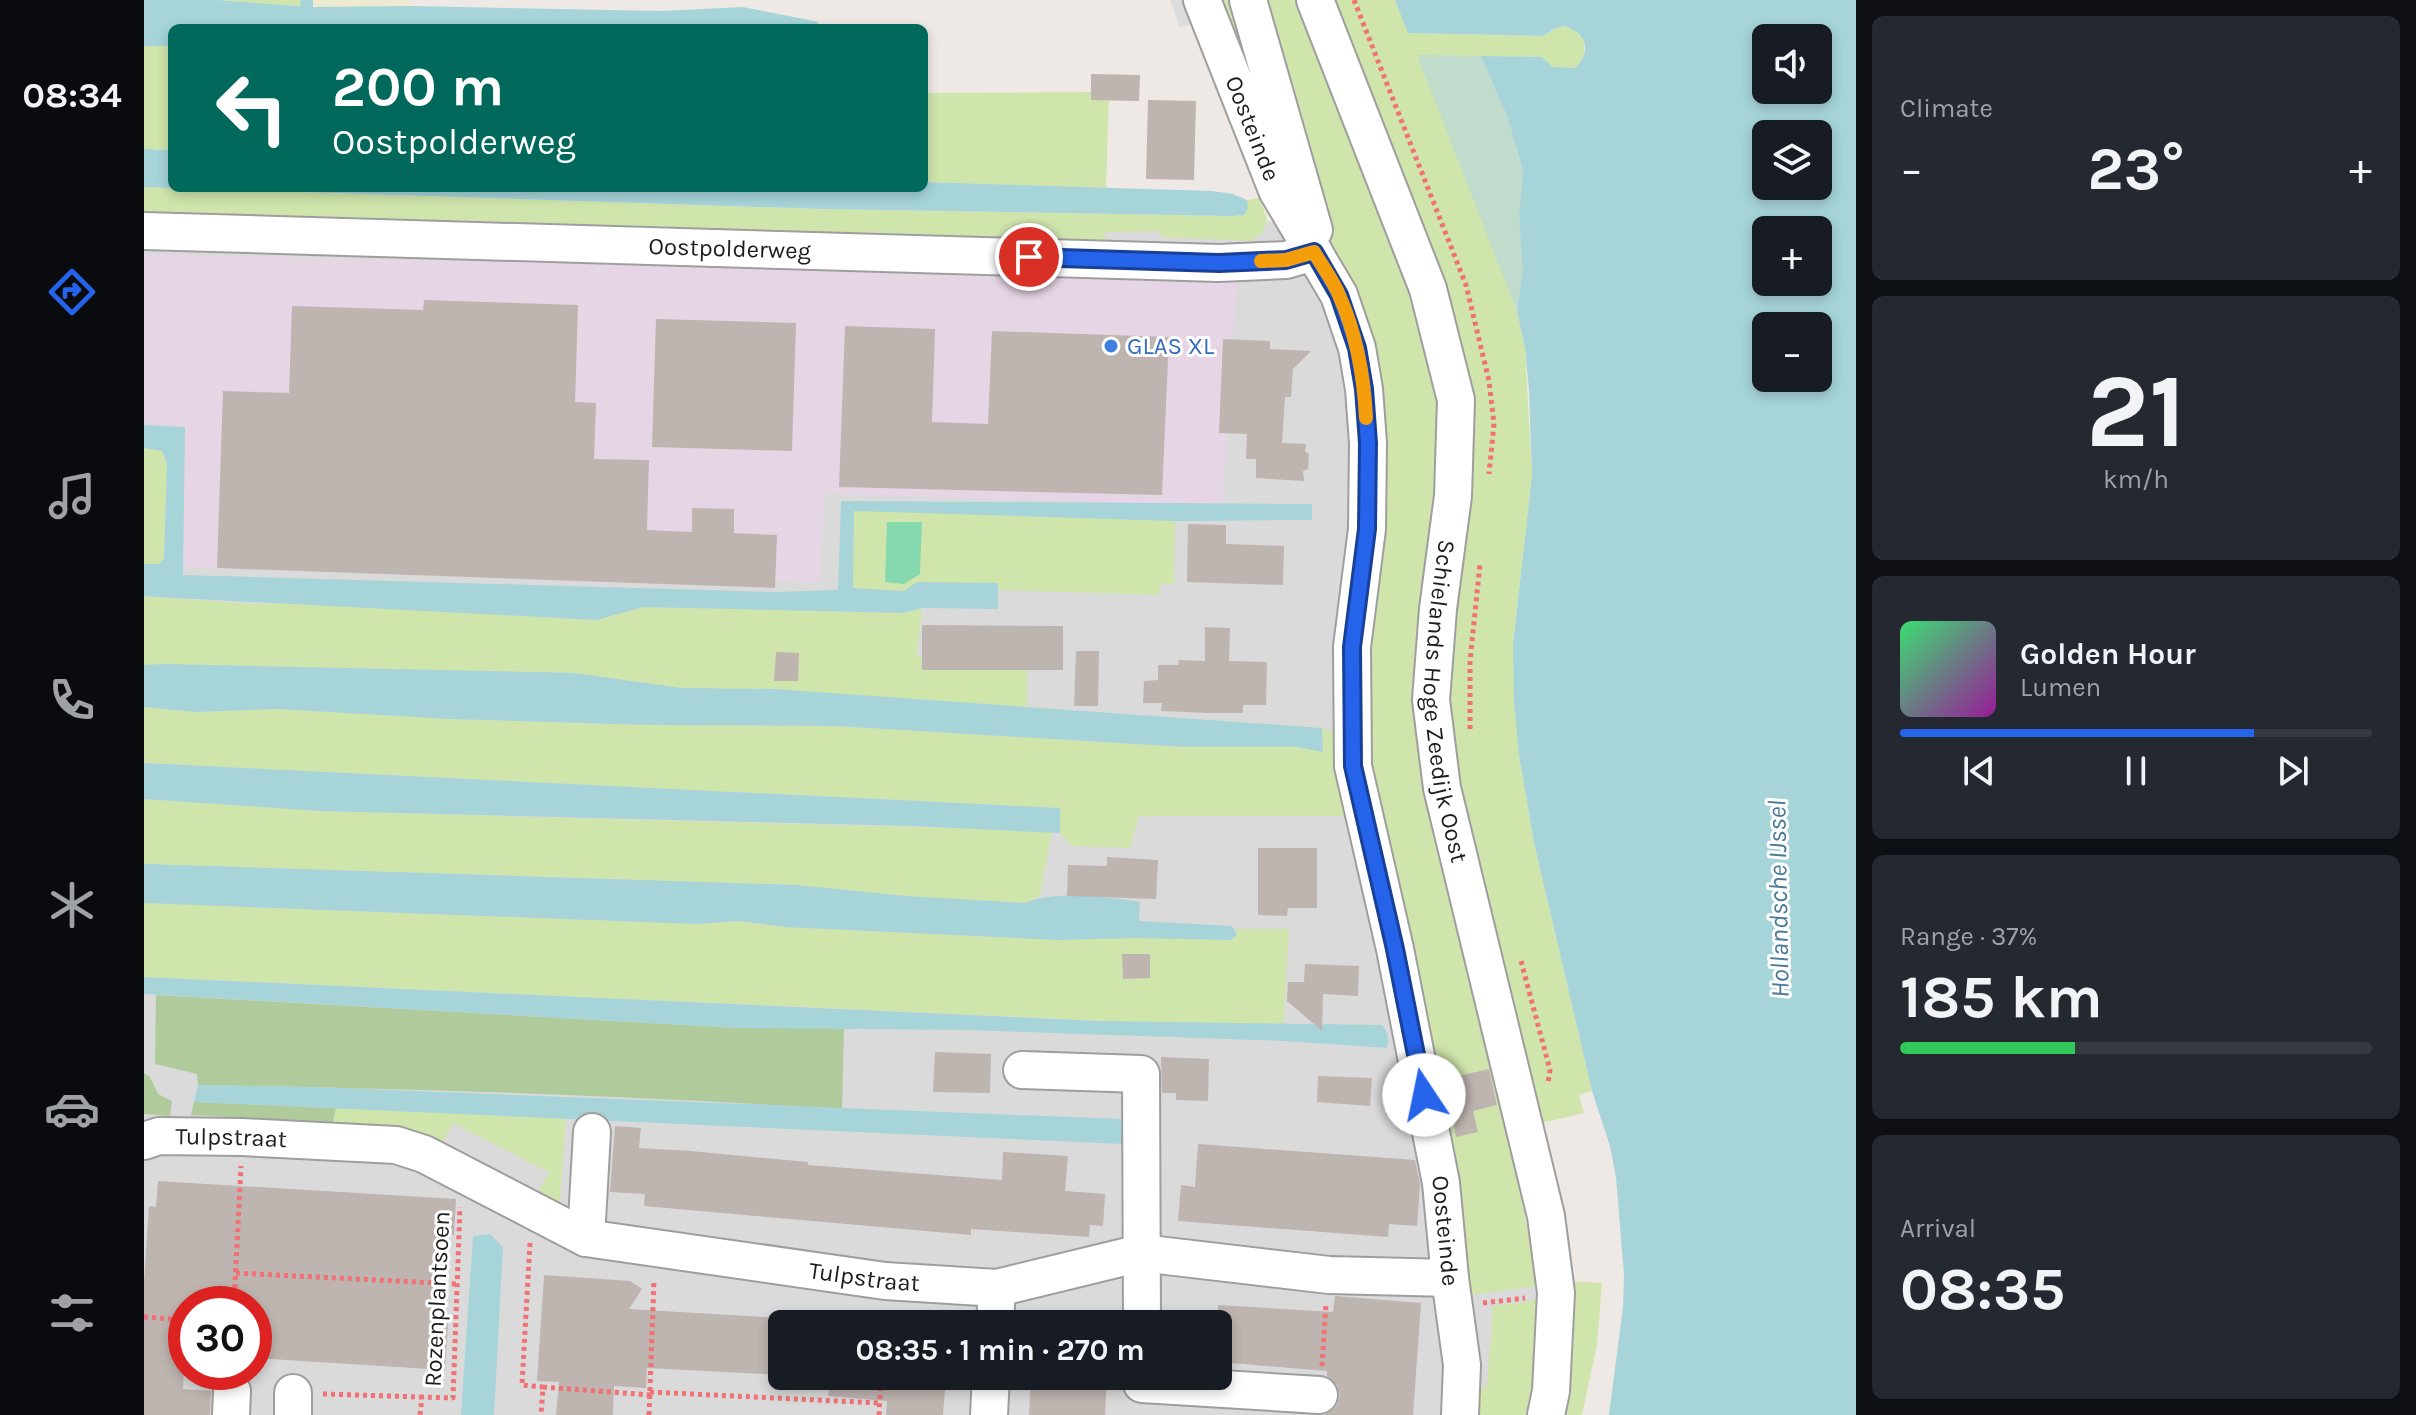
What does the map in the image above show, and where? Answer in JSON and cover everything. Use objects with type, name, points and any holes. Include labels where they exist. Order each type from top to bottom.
[{"type":"street","name":"Oosteinde","points":[[1202,0],[1277,190],[1339,295],[1357,348],[1368,443],[1367,529],[1352,647],[1353,766],[1395,949],[1441,1183],[1462,1365],[1460,1415]]},
{"type":"street","name":"Oosteinde","points":[[1248,0],[1309,209],[1315,234],[1314,252]]},
{"type":"street","name":"Schielands Hoge Zeedijk Oost","points":[[1315,0],[1428,289],[1456,400],[1453,496],[1438,609],[1431,700],[1442,788],[1546,1216],[1556,1308],[1551,1391],[1546,1415]]},
{"type":"street","name":"Oostpolderweg","points":[[144,231],[1219,263],[1286,260],[1314,252]]},
{"type":"street","points":[[1022,1070],[1141,1074],[1142,1310]]},
{"type":"street","points":[[586,1238],[592,1132]]},
{"type":"street","name":"Tulpstraat","points":[[144,1141],[159,1136],[242,1137],[396,1145],[424,1154],[586,1238],[885,1281],[997,1288],[1141,1253],[1329,1275],[1450,1278]]},
{"type":"street","points":[[996,1310],[997,1288]]},
{"type":"street","points":[[989,1415],[990,1390]]},
{"type":"street","points":[[1232,1390],[1319,1395]]},
{"type":"path","points":[[1354,0],[1466,285],[1489,381],[1494,424],[1488,487]]},
{"type":"path","points":[[1470,732],[1470,661],[1481,550]]},
{"type":"path","points":[[1518,953],[1550,1070],[1548,1085]]},
{"type":"path","points":[[235,1286],[242,1137]]},
{"type":"path","name":"Rozenplantsoen","points":[[293,1404],[453,1398],[461,1174]]},
{"type":"path","points":[[531,1210],[522,1385],[879,1403]]},
{"type":"path","points":[[649,1415],[655,1248]]},
{"type":"path","points":[[236,1273],[457,1284]]},
{"type":"path","points":[[1319,1395],[1329,1275]]},
{"type":"path","points":[[144,1317],[168,1319]]},
{"type":"path","points":[[541,1415],[543,1387]]},
{"type":"path","points":[[879,1415],[880,1390]]},
{"type":"path","name":"Rozenplantsoen","points":[[420,1415],[422,1397]]},
{"type":"shaded area","points":[[313,0],[412,0],[412,6],[313,7]]},
{"type":"shaded area","points":[[1170,0],[1191,0],[1199,21],[1180,28]]},
{"type":"shaded area","points":[[144,182],[168,184],[168,192],[307,192],[561,208],[1346,223],[1422,416],[1394,716],[1492,1032],[1539,1314],[1503,1415],[144,1415]]},
{"type":"shaded area","points":[[144,254],[1237,277],[1222,507],[825,493],[819,582],[144,566]]},
{"type":"green space","points":[[216,0],[301,0],[301,6]]},
{"type":"green space","points":[[1215,0],[1234,0],[1267,116]]},
{"type":"green space","points":[[1260,0],[1300,0],[1431,341],[1444,437],[1425,637],[1497,1065],[1538,1286],[1471,1295],[1434,1078],[1364,742],[1378,467],[1388,457],[1384,387],[1376,352],[1328,244],[1330,230]]},
{"type":"green space","points":[[1328,0],[1395,0],[1409,33],[1543,36],[1565,26],[1582,38],[1585,49],[1575,68],[1553,67],[1542,57],[1418,56],[1487,230],[1517,312],[1525,348],[1532,475],[1513,643],[1519,755],[1534,843],[1592,1091],[1579,1095],[1584,1113],[1541,1123],[1463,810],[1451,737],[1448,664],[1469,465]]},
{"type":"green space","points":[[144,46],[168,46],[168,150],[144,149]]},
{"type":"green space","points":[[1417,55],[1481,56],[1507,116],[1523,171],[1519,215],[1524,271],[1517,312]]},
{"type":"green space","points":[[1109,92],[1106,190],[928,182],[928,93]]},
{"type":"green space","points":[[144,187],[168,188],[168,192],[298,192],[821,209],[1233,216],[1244,215],[1248,208],[1247,200],[1259,198],[1267,218],[1264,231],[1251,241],[1160,237],[1160,231],[1105,232],[1104,246],[144,213]]},
{"type":"green space","points":[[144,448],[162,451],[167,464],[164,558],[159,564],[144,564]]},
{"type":"green space","points":[[854,510],[1175,521],[1174,584],[1160,584],[1159,595],[997,590],[998,584],[904,591],[852,588]]},
{"type":"green space","points":[[887,522],[922,522],[920,574],[904,584],[885,582]]},
{"type":"green space","points":[[144,596],[249,604],[296,603],[597,620],[643,607],[903,613],[922,608],[917,656],[1027,661],[1027,708],[774,689],[681,688],[574,673],[144,665]]},
{"type":"green space","points":[[144,707],[196,712],[277,709],[451,719],[648,725],[835,726],[1185,747],[1297,747],[1323,752],[1322,728],[1337,734],[1348,816],[1139,816],[1130,848],[1072,846],[1060,833],[1060,808],[144,763]]},
{"type":"green space","points":[[144,799],[320,811],[1052,831],[1040,896],[1025,903],[797,885],[144,864]]},
{"type":"green space","points":[[144,903],[697,924],[738,921],[785,927],[1060,940],[1237,934],[1236,929],[1289,929],[1283,1035],[1246,1038],[1111,1035],[1110,1021],[144,977]]},
{"type":"green space","points":[[156,995],[738,1028],[844,1028],[842,1109],[520,1093],[198,1085],[197,1074],[155,1064]]},
{"type":"green space","points":[[144,1073],[150,1077],[158,1094],[172,1101],[170,1116],[144,1114]]},
{"type":"green space","points":[[194,1102],[336,1108],[333,1122],[191,1115]]},
{"type":"green space","points":[[336,1108],[566,1118],[560,1202],[539,1191],[549,1172],[453,1123],[439,1149],[396,1138],[389,1126],[333,1122]]},
{"type":"green space","points":[[1569,1281],[1602,1283],[1597,1345],[1582,1415],[1558,1415]]},
{"type":"green space","points":[[1543,1299],[1533,1415],[1474,1415],[1475,1388],[1487,1387],[1493,1306]]},
{"type":"water","points":[[144,0],[216,0],[300,6],[301,0],[313,0],[313,7],[660,11],[743,7],[819,22],[168,24],[168,46],[144,46]]},
{"type":"water","name":"Hollandsche IJssel","points":[[1395,0],[1856,0],[1856,1415],[1609,1415],[1623,1307],[1624,1275],[1616,1177],[1610,1146],[1592,1091],[1534,843],[1519,755],[1514,702],[1513,644],[1532,475],[1529,390],[1525,348],[1517,312],[1523,271],[1519,215],[1523,171],[1507,116],[1481,56],[1542,57],[1553,67],[1575,68],[1585,49],[1578,34],[1565,26],[1543,36],[1408,33]]},
{"type":"water","points":[[144,149],[168,150],[168,188],[144,187]]},
{"type":"water","points":[[928,182],[1212,191],[1247,200],[1248,208],[1244,215],[1233,216],[821,209],[302,192],[928,192]]},
{"type":"water","points":[[144,425],[185,427],[183,575],[774,592],[838,590],[841,501],[1312,504],[1312,520],[1175,521],[854,511],[853,588],[904,591],[917,582],[998,583],[998,609],[922,608],[903,613],[643,607],[597,620],[144,596],[144,564],[159,564],[164,558],[167,464],[162,451],[144,448]]},
{"type":"water","points":[[144,665],[574,673],[681,688],[774,689],[1322,728],[1323,752],[1297,747],[1185,747],[835,726],[648,725],[451,719],[277,709],[196,712],[144,707]]},
{"type":"water","points":[[144,763],[1060,808],[1060,833],[913,826],[320,811],[144,799]]},
{"type":"water","points":[[144,864],[797,885],[1025,903],[1050,897],[1097,897],[1140,902],[1139,921],[1232,926],[1237,934],[1231,940],[1060,940],[785,927],[738,921],[697,924],[144,903]]},
{"type":"water","points":[[144,977],[1098,1021],[1382,1025],[1388,1041],[1387,1048],[1284,1041],[968,1030],[738,1028],[144,994]]},
{"type":"water","points":[[198,1085],[1121,1119],[1123,1144],[194,1102]]},
{"type":"water","points":[[490,1234],[503,1247],[494,1415],[461,1415],[473,1236]]},
{"type":"building","points":[[1091,74],[1140,75],[1139,101],[1091,100]]},
{"type":"building","points":[[1148,100],[1196,101],[1194,180],[1146,179]]},
{"type":"building","points":[[424,300],[578,305],[575,402],[596,403],[594,459],[649,460],[647,530],[692,532],[692,508],[734,509],[734,533],[777,535],[775,588],[217,568],[223,391],[289,393],[292,306],[423,310]]},
{"type":"building","points":[[656,319],[796,323],[792,451],[652,447]]},
{"type":"building","points":[[845,326],[935,329],[932,422],[988,424],[992,331],[1169,337],[1162,495],[839,487]]},
{"type":"building","points":[[1223,339],[1270,341],[1270,349],[1311,351],[1293,369],[1291,397],[1285,397],[1282,443],[1306,444],[1305,451],[1309,454],[1308,469],[1303,471],[1304,481],[1256,478],[1256,459],[1246,459],[1247,434],[1219,433]]},
{"type":"building","points":[[1188,524],[1226,525],[1226,544],[1284,546],[1283,585],[1187,582]]},
{"type":"building","points":[[922,625],[1063,626],[1063,670],[922,670]]},
{"type":"building","points":[[1205,627],[1230,628],[1229,661],[1267,662],[1266,705],[1243,705],[1243,713],[1207,713],[1161,711],[1162,703],[1143,703],[1144,681],[1158,680],[1158,665],[1178,665],[1179,660],[1205,661]]},
{"type":"building","points":[[1076,651],[1099,651],[1098,706],[1074,706]]},
{"type":"building","points":[[776,652],[799,653],[798,681],[774,681]]},
{"type":"building","points":[[1258,848],[1317,848],[1317,908],[1288,908],[1287,916],[1258,915]]},
{"type":"building","points":[[1107,857],[1158,860],[1156,899],[1067,896],[1068,865],[1107,866]]},
{"type":"building","points":[[1122,954],[1150,954],[1150,978],[1123,979]]},
{"type":"building","points":[[1305,964],[1359,966],[1358,996],[1323,994],[1322,1031],[1287,1001],[1288,982],[1304,982]]},
{"type":"building","points":[[935,1052],[991,1054],[990,1093],[933,1092]]},
{"type":"building","points":[[1161,1057],[1209,1059],[1208,1101],[1176,1100],[1176,1093],[1162,1093]]},
{"type":"building","points":[[1489,1069],[1497,1105],[1473,1111],[1478,1132],[1456,1137],[1452,1115],[1462,1112],[1454,1077]]},
{"type":"building","points":[[1318,1076],[1372,1078],[1370,1106],[1317,1102]]},
{"type":"building","points":[[615,1126],[641,1128],[639,1148],[1002,1180],[1003,1152],[1068,1156],[1065,1191],[1105,1194],[1103,1226],[1090,1225],[1089,1237],[971,1229],[971,1235],[644,1206],[645,1194],[610,1192]]},
{"type":"building","points":[[1198,1144],[1415,1160],[1420,1185],[1417,1226],[1389,1224],[1388,1237],[1178,1221],[1181,1185],[1195,1187]]},
{"type":"building","points":[[158,1181],[456,1199],[454,1235],[438,1234],[434,1322],[448,1323],[445,1370],[272,1359],[272,1286],[168,1286],[168,1390],[211,1391],[210,1415],[144,1415],[144,1282],[149,1206],[156,1207]]},
{"type":"building","points":[[544,1275],[630,1281],[642,1289],[629,1309],[768,1317],[768,1374],[647,1368],[646,1388],[614,1386],[613,1415],[556,1415],[559,1382],[537,1381]]},
{"type":"building","points":[[1335,1296],[1421,1303],[1413,1415],[1324,1415],[1336,1407],[1340,1396],[1337,1385],[1327,1376],[1327,1371],[1232,1363],[1232,1310],[1218,1310],[1218,1305],[1333,1312]]},
{"type":"building","points":[[829,1390],[945,1390],[943,1415],[886,1415],[887,1401],[828,1396]]},
{"type":"building","points":[[1030,1390],[1106,1390],[1105,1415],[1029,1415]]},
{"type":"slow traffic","points":[[1261,261],[1286,260],[1314,252],[1339,295],[1357,348],[1366,418]]},
{"type":"place","name":"GLAS XL","points":[[1111,346]]},
{"type":"route","points":[[1029,257],[1219,263],[1286,260],[1314,252],[1339,295],[1357,348],[1368,443],[1367,529],[1352,647],[1353,766],[1395,949],[1424,1095]]}]
